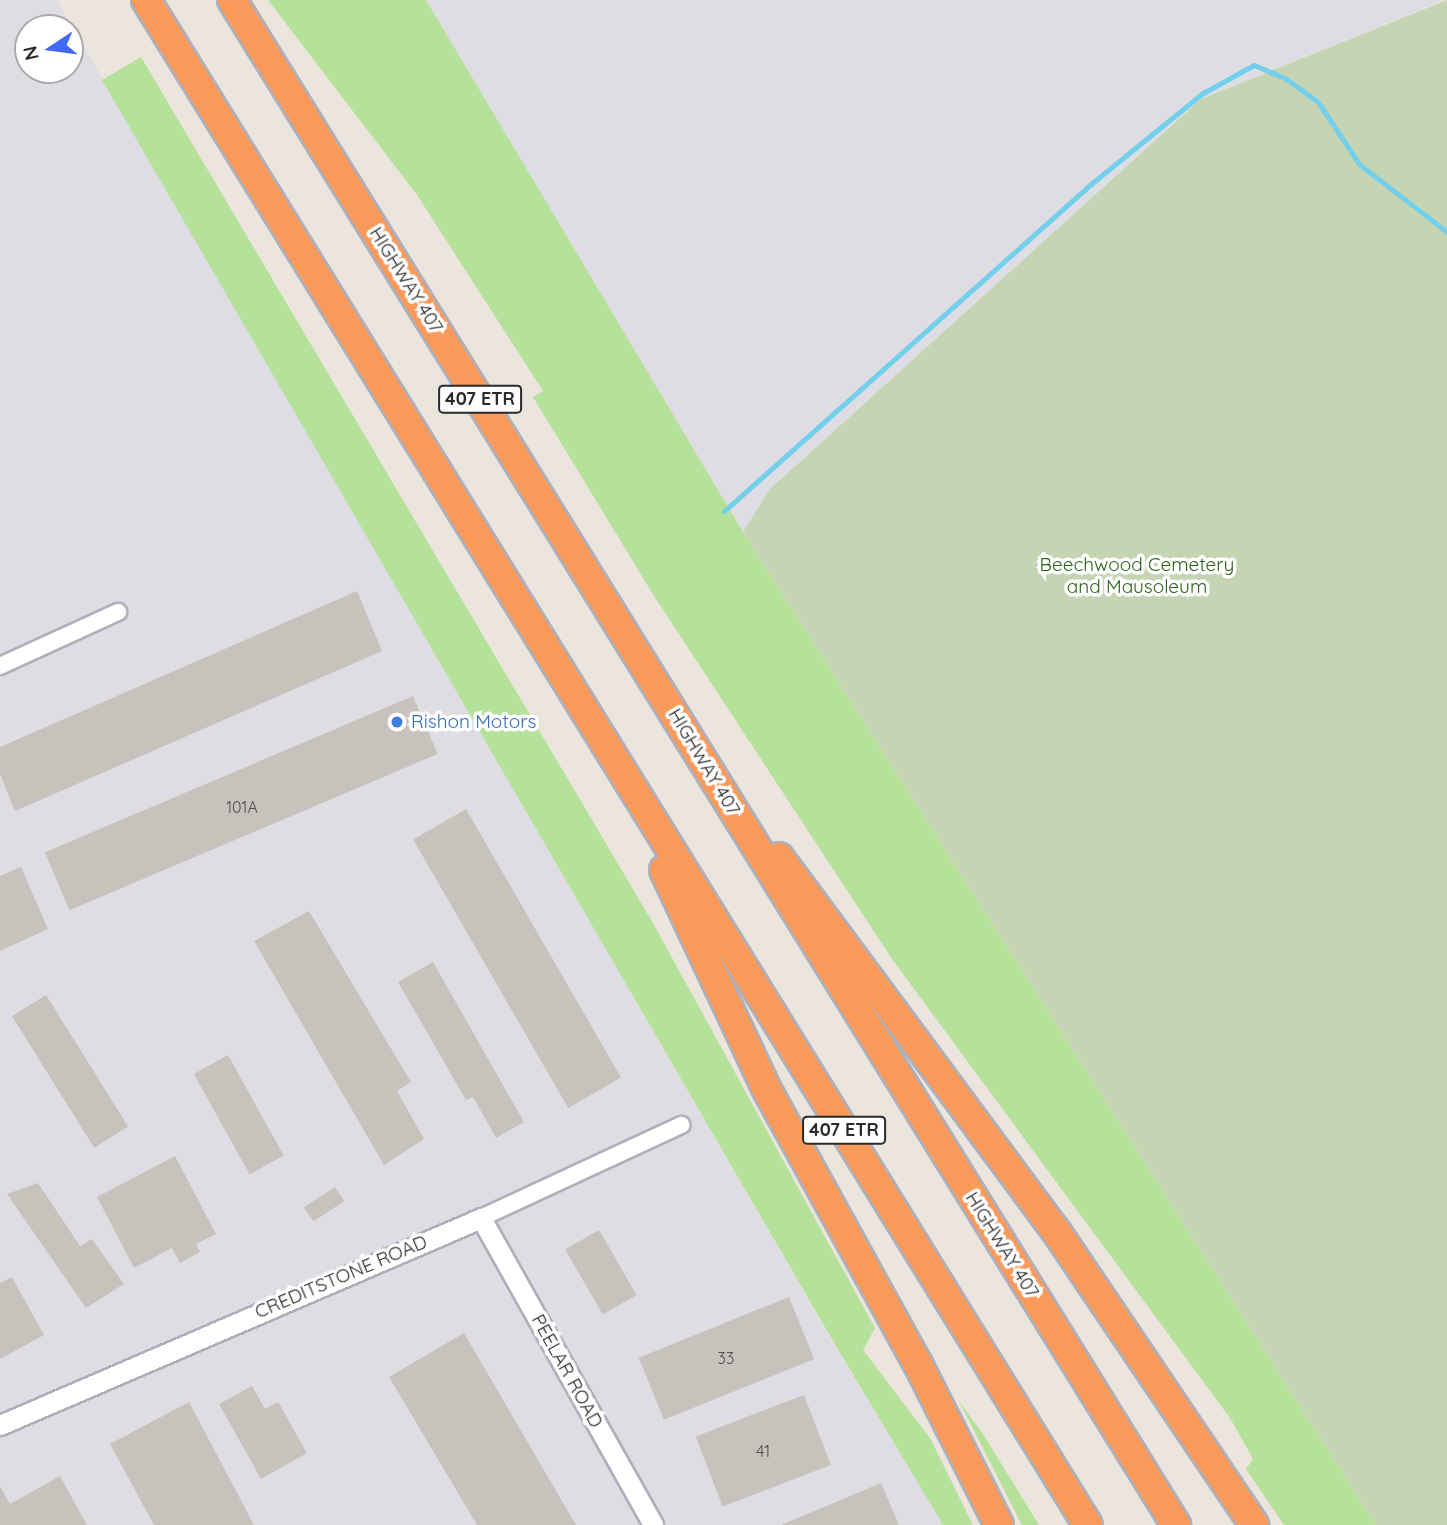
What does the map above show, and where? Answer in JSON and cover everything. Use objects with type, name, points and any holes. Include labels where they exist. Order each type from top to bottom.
[{"type":"highway","name":"407 ETR","points":[[146,0],[1088,1525]]},
{"type":"highway","name":"HIGHWAY 407","points":[[232,0],[698,750],[821,958],[1176,1525]]},
{"type":"highway","points":[[599,735],[766,1088],[918,1364],[999,1525]]},
{"type":"highway","points":[[698,750],[1056,1231],[1254,1525]]},
{"type":"highway","points":[[1216,1470],[1248,1525]]},
{"type":"street","points":[[0,666],[118,612]]},
{"type":"street","name":"CREDITSTONE ROAD","points":[[0,1425],[481,1217],[681,1125]]},
{"type":"street","name":"PEELAR ROAD","points":[[481,1217],[653,1525]]},
{"type":"shaded area","points":[[0,0],[57,0],[65,14],[14,14],[14,84],[84,84],[84,47],[833,1343],[943,1525],[0,1525]]},
{"type":"shaded area","points":[[426,0],[1444,0],[1201,99],[770,489],[743,532]]},
{"type":"green space","points":[[268,0],[426,0],[743,532],[1376,1525],[1284,1525],[1246,1469],[1253,1459],[1230,1418],[892,959],[654,596],[533,397],[543,391],[417,195]]},
{"type":"green space","name":"Beechwood Cemetery and Mausoleum","points":[[1447,0],[1447,1525],[1376,1525],[743,532],[770,489],[1201,99]]},
{"type":"green space","points":[[141,57],[653,923],[875,1328],[863,1350],[930,1438],[973,1525],[943,1525],[834,1343],[102,80]]},
{"type":"green space","points":[[959,1401],[983,1434],[1039,1525],[1022,1525]]},
{"type":"building","points":[[357,591],[382,651],[15,811],[0,774],[0,747]]},
{"type":"building","points":[[413,696],[438,754],[69,910],[45,852]]},
{"type":"building","points":[[466,809],[621,1077],[568,1108],[413,840]]},
{"type":"building","points":[[21,867],[48,929],[0,951],[0,876]]},
{"type":"building","points":[[309,911],[411,1082],[397,1091],[424,1139],[384,1165],[254,941]]},
{"type":"building","points":[[433,962],[524,1122],[496,1138],[473,1097],[466,1100],[398,982]]},
{"type":"building","points":[[46,995],[128,1126],[94,1148],[12,1016]]},
{"type":"building","points":[[228,1055],[284,1156],[250,1174],[194,1074]]},
{"type":"building","points":[[175,1156],[216,1234],[196,1244],[200,1252],[180,1263],[172,1248],[134,1268],[97,1197]]},
{"type":"building","points":[[38,1183],[80,1246],[92,1239],[124,1284],[86,1308],[7,1194]]},
{"type":"building","points":[[335,1187],[344,1201],[313,1221],[304,1207]]},
{"type":"building","points":[[599,1230],[636,1295],[603,1314],[565,1250]]},
{"type":"building","points":[[12,1277],[44,1335],[0,1359],[0,1283]]},
{"type":"building","points":[[789,1297],[814,1359],[664,1420],[639,1358]]},
{"type":"building","points":[[464,1333],[576,1525],[477,1525],[389,1377]]},
{"type":"building","points":[[252,1386],[265,1409],[278,1402],[307,1453],[261,1479],[219,1404]]},
{"type":"building","points":[[804,1395],[831,1465],[723,1507],[696,1437]]},
{"type":"building","points":[[189,1402],[254,1525],[154,1525],[110,1444]]},
{"type":"building","points":[[60,1476],[87,1525],[0,1525],[0,1486],[10,1504]]},
{"type":"building","points":[[881,1483],[899,1525],[781,1525]]},
{"type":"waterway","points":[[724,511],[1086,188],[1203,93],[1254,65],[1285,78],[1318,102],[1359,164],[1447,232]]},
{"type":"place","name":"Rishon Motors","points":[[397,722]]}]
